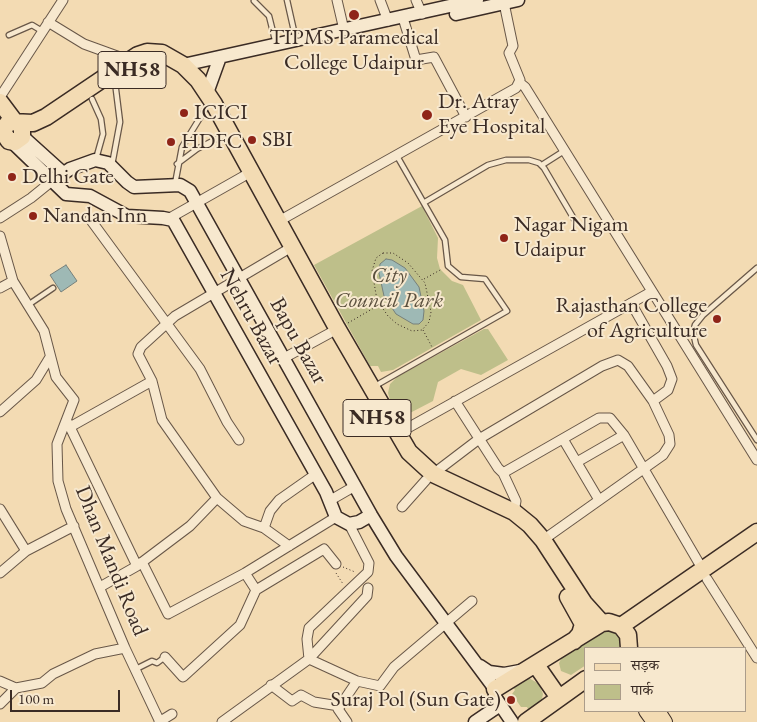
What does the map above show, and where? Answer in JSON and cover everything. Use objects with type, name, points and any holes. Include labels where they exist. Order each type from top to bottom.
[{"type":"highway","name":"NH58","points":[[10,133],[46,118],[128,60],[138,55],[154,52],[168,55],[183,65],[207,101],[279,221],[392,445],[410,466],[429,477],[514,512],[543,540],[584,603],[602,623]]},
{"type":"highway","name":"NH58","points":[[10,133],[49,127],[146,63],[164,64],[186,81],[207,101],[222,136],[285,251],[414,458],[429,477],[452,495],[506,520],[529,538],[582,620],[582,629],[574,641]]},
{"type":"highway","points":[[0,102],[10,133]]},
{"type":"highway","points":[[498,697],[536,665],[602,623],[609,622],[626,636],[757,532]]},
{"type":"highway","points":[[705,574],[757,544]]},
{"type":"highway","points":[[536,665],[559,698]]},
{"type":"highway","points":[[526,722],[584,680]]},
{"type":"street","points":[[0,97],[63,0]]},
{"type":"street","points":[[337,0],[344,30]]},
{"type":"street","points":[[380,0],[388,21]]},
{"type":"street","points":[[416,0],[422,14]]},
{"type":"street","points":[[183,65],[422,14],[453,3],[477,0]]},
{"type":"street","points":[[405,17],[423,20],[518,0]]},
{"type":"street","points":[[504,3],[513,46],[509,53],[520,82],[525,87],[757,460]]},
{"type":"street","points":[[405,17],[416,60],[434,58],[466,117]]},
{"type":"street","points":[[48,22],[84,44],[128,60]]},
{"type":"street","points":[[207,101],[220,58]]},
{"type":"street","points":[[279,221],[513,91],[520,82]]},
{"type":"street","points":[[10,133],[39,168],[66,194],[90,196],[127,216],[168,218],[244,176]]},
{"type":"street","points":[[10,133],[63,173]]},
{"type":"street","points":[[0,218],[31,198],[63,173],[80,164],[95,160],[104,161],[134,187],[175,184]]},
{"type":"street","name":"Bapu Bazar","points":[[175,184],[187,188],[198,202],[355,486],[396,556],[474,662],[498,697],[512,722]]},
{"type":"street","name":"Nehru Bazar","points":[[168,218],[176,225],[214,292],[316,474],[336,517]]},
{"type":"street","points":[[90,219],[200,369],[227,422],[239,440]]},
{"type":"street","points":[[0,236],[13,281],[44,331],[50,358],[36,380],[0,412]]},
{"type":"street","points":[[285,251],[214,292],[167,323],[140,347],[138,354],[152,381],[162,420],[217,498],[244,521],[264,528],[289,546]]},
{"type":"street","points":[[0,288],[13,281]]},
{"type":"street","points":[[398,434],[651,292]]},
{"type":"street","points":[[631,303],[667,366],[672,380],[668,390],[653,401]]},
{"type":"street","points":[[284,358],[334,330]]},
{"type":"street","name":"Dhan Mandi Road","points":[[50,358],[56,377],[74,400],[68,423],[57,444],[58,481],[66,509],[125,648],[160,722]]},
{"type":"street","points":[[402,507],[429,477],[479,439],[602,366],[618,360],[628,366],[653,401],[669,435],[670,444],[663,455],[543,540]]},
{"type":"street","points":[[152,381],[68,423],[140,564],[168,614],[246,573],[336,517],[349,524],[369,562],[368,572],[309,628],[307,639],[309,659]]},
{"type":"street","points":[[456,401],[479,439],[503,473],[516,501],[514,512]]},
{"type":"street","points":[[503,473],[605,417],[614,420],[645,468],[705,574],[757,658]]},
{"type":"street","points":[[577,462],[624,435]]},
{"type":"street","points":[[563,439],[599,500]]},
{"type":"street","points":[[264,528],[270,510],[279,500],[316,474]]},
{"type":"street","points":[[329,501],[355,486]]},
{"type":"street","points":[[100,587],[140,564],[190,526],[217,498]]},
{"type":"street","points":[[0,509],[26,550]]},
{"type":"street","points":[[349,524],[359,522],[372,515]]},
{"type":"street","points":[[0,573],[26,550],[74,526]]},
{"type":"street","points":[[165,657],[183,677],[240,624],[256,590],[324,549],[336,564]]},
{"type":"street","points":[[246,573],[256,590]]},
{"type":"street","points":[[222,722],[309,659],[367,596],[368,588]]},
{"type":"street","points":[[309,659],[357,682],[380,686],[394,667],[472,601]]},
{"type":"street","points":[[0,704],[16,688],[42,683],[53,674],[95,654],[125,648]]},
{"type":"street","points":[[474,662],[489,672],[504,674],[536,665]]},
{"type":"street","points":[[0,681],[16,688]]},
{"type":"street","points":[[347,722],[339,714],[339,706],[357,682]]},
{"type":"street","points":[[272,685],[292,701],[301,695],[320,703],[339,706]]},
{"type":"street","points":[[475,722],[498,697]]},
{"type":"street","points":[[538,722],[559,698]]},
{"type":"street","points":[[160,722],[172,714]]},
{"type":"lane","points":[[287,0],[296,41]]},
{"type":"lane","points":[[254,1],[269,16],[276,45]]},
{"type":"lane","points":[[9,35],[32,25],[42,31]]},
{"type":"lane","points":[[112,167],[120,122],[115,82]]},
{"type":"lane","points":[[92,99],[101,119],[103,134],[95,160]]},
{"type":"lane","points":[[175,184],[178,164],[186,138],[207,101]]},
{"type":"lane","points":[[178,164],[197,149],[222,136]]},
{"type":"lane","points":[[542,165],[564,151]]},
{"type":"lane","points":[[371,388],[507,311],[485,279],[461,277],[448,266],[445,240],[397,155]]},
{"type":"lane","points":[[425,202],[480,169],[497,162],[512,159],[529,160],[542,165],[574,219]]},
{"type":"lane","points":[[757,268],[703,315],[695,325],[693,332],[696,344],[757,440]]},
{"type":"lane","points":[[28,305],[53,288]]},
{"type":"lane","points":[[135,670],[152,661],[157,663],[165,657]]},
{"type":"path","points":[[390,253],[398,256],[411,266],[423,280],[430,298],[431,312],[429,322],[422,330],[412,331],[392,320],[380,304],[374,290],[372,276],[374,262],[380,254],[390,253]]},
{"type":"path","points":[[423,280],[448,266]]},
{"type":"path","points":[[334,330],[380,304]]},
{"type":"path","points":[[422,330],[434,352]]},
{"type":"path","points":[[348,591],[336,576],[336,564],[365,576]]},
{"type":"green space","name":"City Council Park","points":[[422,206],[438,238],[437,258],[440,269],[452,281],[463,285],[481,320],[393,370],[381,372],[378,366],[370,366],[314,265]]},
{"type":"green space","points":[[484,329],[488,329],[508,360],[481,375],[461,369],[438,382],[433,401],[408,414],[398,412],[392,407],[388,393],[390,384],[397,377]]},
{"type":"green space","points":[[612,628],[622,636],[621,647],[584,647],[584,666],[571,675],[561,671],[559,663],[562,657],[600,631]]},
{"type":"green space","points":[[529,678],[539,684],[543,694],[541,703],[529,711],[527,707],[521,707],[512,694],[515,690],[512,686]]},
{"type":"water","points":[[386,259],[392,260],[405,268],[419,287],[424,311],[423,320],[419,324],[413,324],[396,314],[384,296],[379,273],[380,264]]},
{"type":"water","points":[[66,265],[77,281],[61,292],[50,275]]},
{"type":"place","name":"TIPMS Paramedical College Udaipur","points":[[354,15]]},
{"type":"place","name":"ICICI","points":[[184,113]]},
{"type":"place","name":"Dr. Atray Eye Hospital","points":[[427,115]]},
{"type":"place","name":"SBI","points":[[252,140]]},
{"type":"place","name":"HDFC","points":[[171,142]]},
{"type":"place","name":"Delhi Gate","points":[[12,177]]},
{"type":"place","name":"Nandan Inn","points":[[33,216]]},
{"type":"place","name":"Nagar Nigam Udaipur","points":[[504,238]]},
{"type":"place","name":"Rajasthan College of Agriculture","points":[[717,319]]},
{"type":"place","name":"Suraj Pol (Sun Gate)","points":[[511,700]]}]
